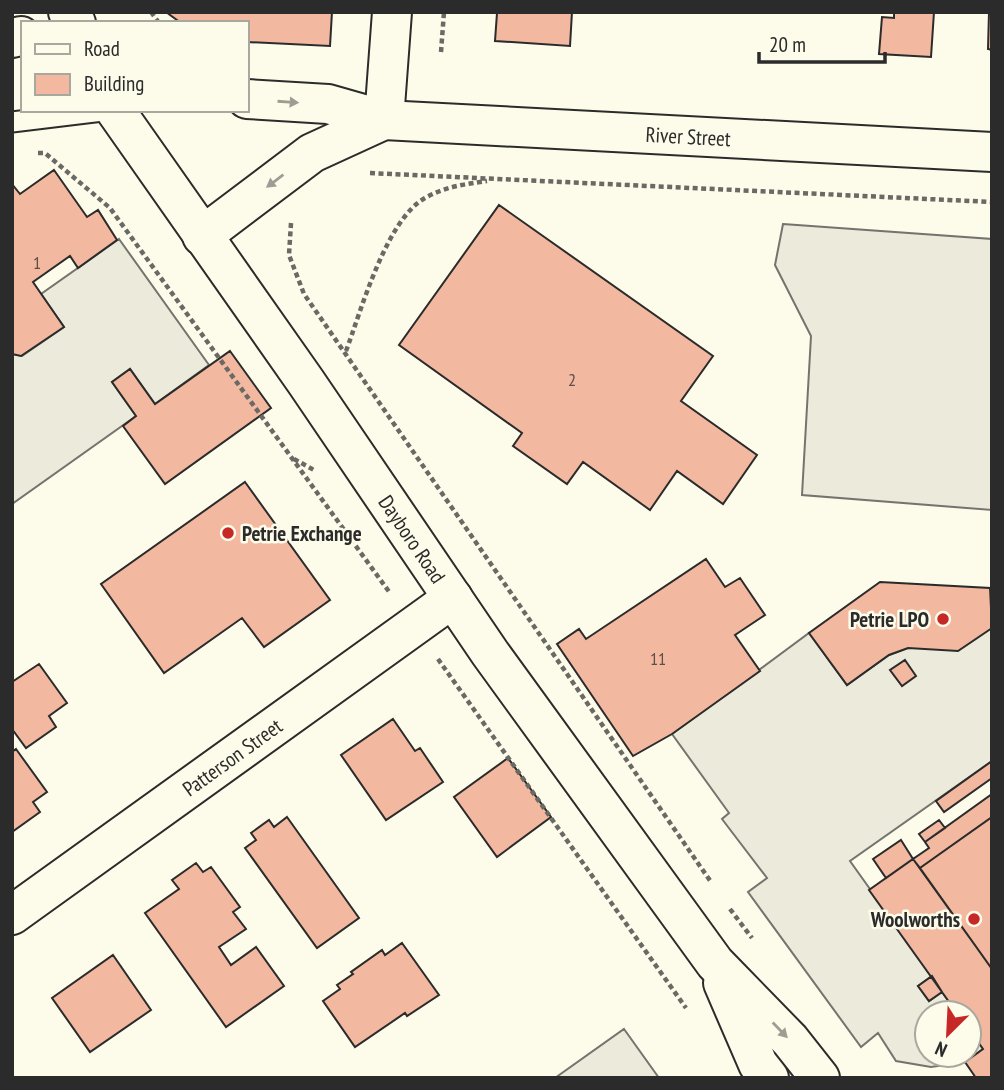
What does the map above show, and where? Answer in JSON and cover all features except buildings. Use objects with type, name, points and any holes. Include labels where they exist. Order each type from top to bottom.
[{"type":"street","points":[[384,120],[392,12]]},
{"type":"street","name":"River Street","points":[[248,99],[328,104],[384,120],[992,152]]},
{"type":"street","name":"Dayboro Road","points":[[114,112],[453,598],[715,963],[790,1040],[820,1078]]},
{"type":"street","name":"River Street","points":[[202,236],[312,153],[384,120]]},
{"type":"street","name":"Patterson Street","points":[[12,915],[453,598]]},
{"type":"street","name":"Dayboro Road","points":[[715,963],[758,1064],[769,1078]]},
{"type":"lane","points":[[12,122],[96,112]]},
{"type":"path","points":[[441,52],[444,12]]},
{"type":"path","points":[[34,153],[45,153],[110,208],[392,596]]},
{"type":"path","points":[[360,173],[992,202]]},
{"type":"path","points":[[345,352],[379,259],[400,226],[422,199],[457,185],[502,179]]},
{"type":"path","points":[[296,216],[289,226],[288,239],[293,272],[304,294],[719,892]]},
{"type":"path","points":[[436,657],[689,1013]]},
{"type":"path","points":[[726,903],[757,946]]},
{"type":"shaded area","points":[[783,224],[992,239],[992,510],[802,495],[811,336],[775,265]]},
{"type":"shaded area","points":[[119,239],[209,365],[155,404],[130,369],[112,382],[136,416],[12,504],[12,354],[22,356],[64,327],[41,294]]},
{"type":"shaded area","points":[[992,628],[992,761],[850,861],[932,976],[918,986],[928,999],[913,999],[913,1064],[896,1061],[878,1033],[861,1047],[748,892],[767,878],[722,819],[729,813],[672,734],[809,633],[847,685],[889,655]]},
{"type":"shaded area","points":[[942,992],[947,999],[932,999]]},
{"type":"shaded area","points":[[624,1029],[659,1078],[555,1078]]},
{"type":"place","name":"Petrie Exchange","points":[[228,533]]},
{"type":"place","name":"Petrie LPO","points":[[943,619]]},
{"type":"place","name":"Woolworths","points":[[974,919]]}]
